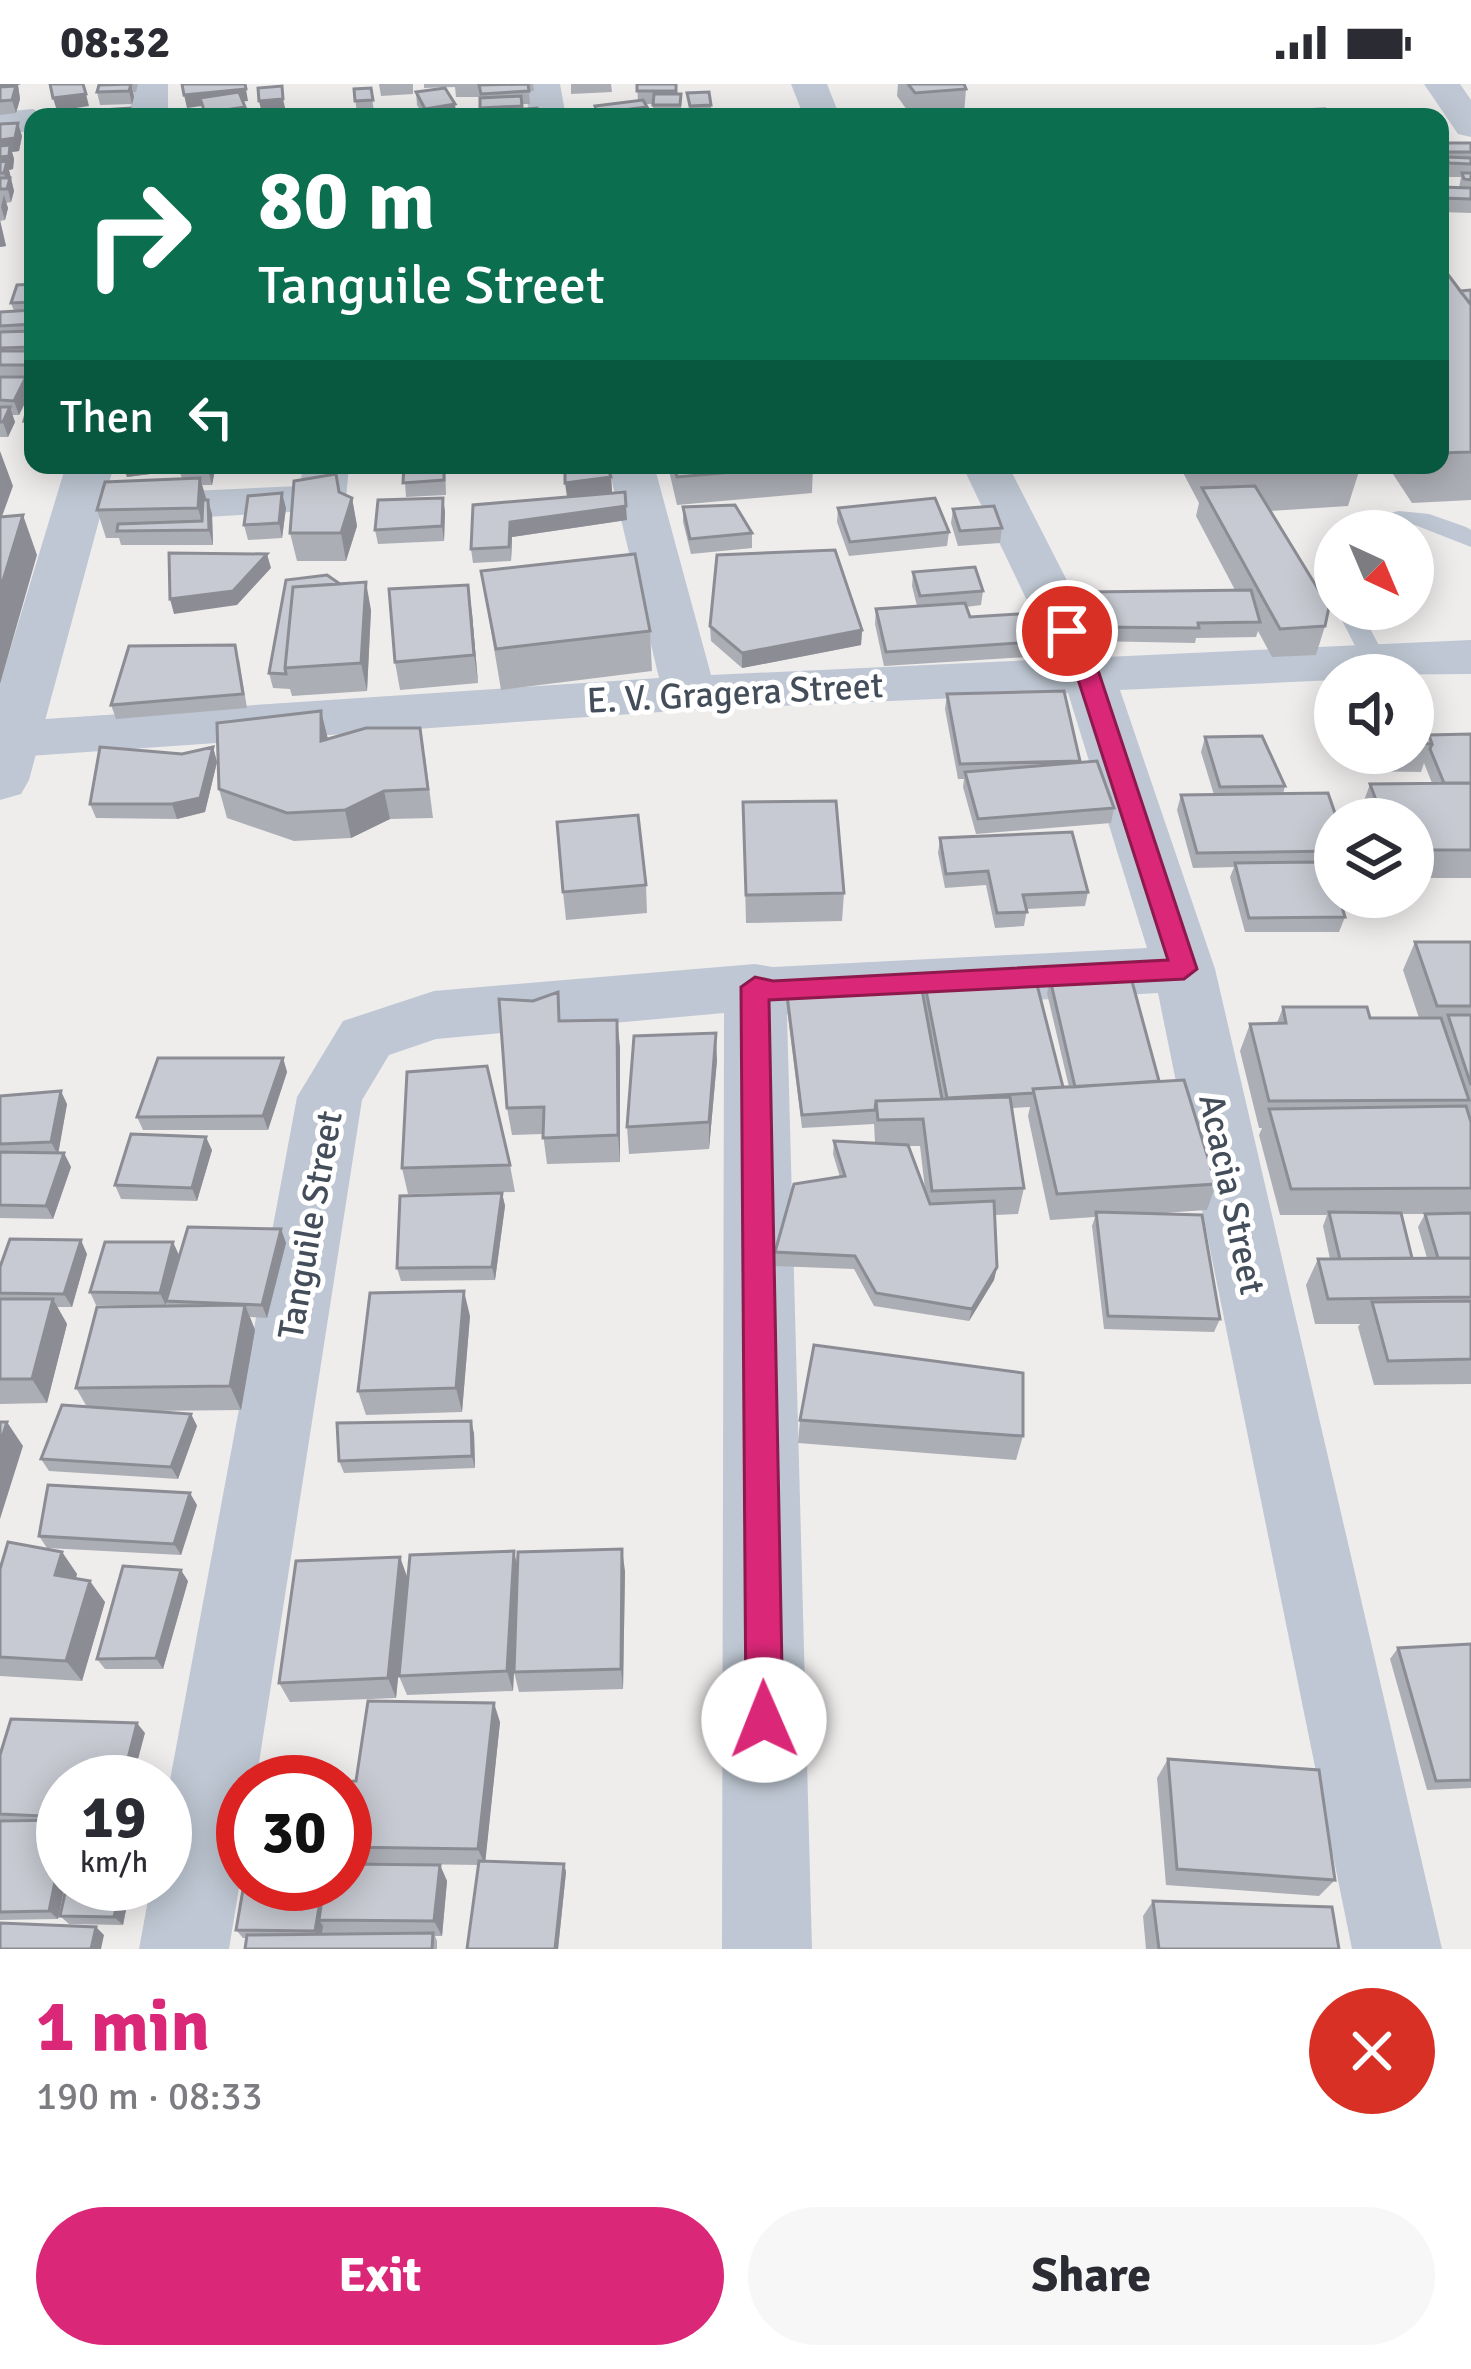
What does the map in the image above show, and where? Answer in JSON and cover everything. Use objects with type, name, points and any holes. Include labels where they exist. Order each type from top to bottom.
[{"type":"street","points":[[1442,84],[1471,126]]},
{"type":"street","points":[[4,754],[84,488],[322,499],[325,474]]},
{"type":"street","points":[[633,474],[689,693]]},
{"type":"street","name":"Acacia Street","points":[[989,474],[1088,673],[1184,969],[1397,1949]]},
{"type":"street","name":"E. V. Gragera Street","points":[[1434,662],[1469,662]]},
{"type":"street","name":"E. V. Gragera Street","points":[[4,754],[689,693],[1314,664]]},
{"type":"street","name":"Tanguile Street","points":[[184,1949],[330,1097],[365,1038],[434,1015],[755,987],[773,991],[1184,969]]},
{"type":"street","points":[[755,987],[767,1949]]},
{"type":"lane","points":[[1434,524],[1471,540]]},
{"type":"building","points":[[50,84],[83,84],[86,94],[53,98]]},
{"type":"building","points":[[131,84],[129,91],[97,92],[99,85]]},
{"type":"building","points":[[182,84],[245,84],[246,89],[184,95]]},
{"type":"building","points":[[528,84],[529,91],[481,94],[479,85]]},
{"type":"building","points":[[637,84],[676,84],[676,91],[637,91]]},
{"type":"building","points":[[908,84],[964,84],[966,89],[915,93]]},
{"type":"building","points":[[16,86],[12,100],[0,101],[0,87]]},
{"type":"building","points":[[282,86],[283,99],[259,101],[258,88]]},
{"type":"building","points":[[371,88],[373,100],[355,101],[354,89]]},
{"type":"building","points":[[445,88],[455,104],[424,108],[416,92]]},
{"type":"building","points":[[239,92],[245,107],[203,108],[200,98]]},
{"type":"building","points":[[709,92],[711,105],[690,106],[687,93]]},
{"type":"building","points":[[654,94],[681,94],[680,105],[653,105]]},
{"type":"building","points":[[521,96],[522,106],[480,108],[480,98]]},
{"type":"building","points":[[643,100],[647,107],[596,108]]},
{"type":"building","points":[[18,123],[15,138],[0,140],[0,124]]},
{"type":"building","points":[[1449,143],[1471,143],[1471,152],[1449,152]]},
{"type":"building","points":[[10,145],[9,156],[0,157],[0,146]]},
{"type":"building","points":[[1449,157],[1471,158],[1471,164],[1449,163]]},
{"type":"building","points":[[0,178],[10,178],[7,189],[0,189]]},
{"type":"building","points":[[1449,187],[1471,188],[1471,199],[1449,198]]},
{"type":"building","points":[[1449,276],[1471,305],[1471,452],[1449,453]]},
{"type":"building","points":[[17,285],[24,285],[24,302],[11,303]]},
{"type":"building","points":[[24,311],[24,325],[0,326],[0,312]]},
{"type":"building","points":[[24,331],[24,347],[0,348],[0,332]]},
{"type":"building","points":[[0,351],[24,351],[24,365],[0,365]]},
{"type":"building","points":[[0,377],[24,377],[14,401],[0,400]]},
{"type":"building","points":[[0,407],[10,407],[3,422],[0,422]]},
{"type":"building","points":[[336,474],[339,492],[352,498],[341,533],[290,533],[294,481]]},
{"type":"building","points":[[404,474],[444,474],[444,480],[403,483]]},
{"type":"building","points":[[565,474],[611,477],[565,483]]},
{"type":"building","points":[[200,478],[198,508],[97,510],[105,482]]},
{"type":"building","points":[[1255,486],[1314,582],[1314,627],[1280,629],[1202,488]]},
{"type":"building","points":[[625,492],[626,506],[510,522],[509,547],[471,549],[473,505]]},
{"type":"building","points":[[282,493],[279,523],[244,525],[248,496]]},
{"type":"building","points":[[443,498],[442,526],[375,530],[378,500]]},
{"type":"building","points":[[935,498],[949,532],[850,542],[838,508]]},
{"type":"building","points":[[203,500],[208,500],[209,530],[117,531],[118,524],[202,521]]},
{"type":"building","points":[[735,505],[752,533],[690,539],[683,507]]},
{"type":"building","points":[[994,506],[1002,528],[960,531],[953,509]]},
{"type":"building","points":[[23,515],[0,590],[0,517]]},
{"type":"building","points":[[835,550],[862,630],[742,653],[710,626],[717,555]]},
{"type":"building","points":[[169,553],[267,554],[233,591],[170,599]]},
{"type":"building","points":[[635,554],[650,631],[496,649],[481,571]]},
{"type":"building","points":[[975,567],[983,591],[920,596],[913,572]]},
{"type":"building","points":[[327,575],[340,584],[293,587],[286,674],[269,673],[286,580]]},
{"type":"building","points":[[366,582],[361,663],[285,668],[293,587]]},
{"type":"building","points":[[468,585],[474,655],[395,662],[389,589]]},
{"type":"building","points":[[1251,590],[1260,622],[1198,623],[1199,628],[1094,627],[1088,592]]},
{"type":"building","points":[[965,603],[970,617],[1051,612],[1060,640],[886,652],[876,609]]},
{"type":"building","points":[[235,645],[243,694],[111,705],[129,646]]},
{"type":"building","points":[[1064,691],[1080,761],[960,764],[947,694]]},
{"type":"building","points":[[321,711],[321,741],[366,728],[420,728],[428,789],[384,791],[345,810],[287,813],[219,789],[217,723]]},
{"type":"building","points":[[1471,734],[1471,783],[1444,783],[1434,759],[1434,735]]},
{"type":"building","points":[[1262,736],[1285,786],[1220,787],[1205,737]]},
{"type":"building","points":[[100,747],[182,754],[213,747],[200,798],[172,804],[90,804]]},
{"type":"building","points":[[1097,761],[1114,808],[978,819],[965,772]]},
{"type":"building","points":[[1471,783],[1471,850],[1434,850],[1434,798],[1375,798],[1370,784]]},
{"type":"building","points":[[1328,793],[1330,798],[1314,798],[1314,851],[1197,853],[1181,795]]},
{"type":"building","points":[[836,801],[844,893],[746,895],[743,802]]},
{"type":"building","points":[[638,815],[646,885],[563,892],[557,822]]},
{"type":"building","points":[[1072,832],[1088,892],[1023,895],[1027,912],[997,913],[988,871],[946,874],[940,838]]},
{"type":"building","points":[[1314,862],[1314,917],[1249,918],[1235,863]]},
{"type":"building","points":[[1415,942],[1471,942],[1471,1006],[1437,1006]]},
{"type":"building","points":[[1034,973],[1063,1087],[947,1098],[924,980]]},
{"type":"building","points":[[1130,974],[1159,1081],[1075,1087],[1050,979]]},
{"type":"building","points":[[920,979],[942,1099],[876,1101],[875,1110],[802,1115],[786,987]]},
{"type":"building","points":[[558,992],[559,1021],[617,1020],[618,1135],[543,1138],[544,1107],[507,1108],[499,999],[533,1001]]},
{"type":"building","points":[[1283,1007],[1367,1007],[1370,1018],[1441,1018],[1469,1100],[1269,1101],[1250,1024],[1286,1023]]},
{"type":"building","points":[[1448,1015],[1471,1015],[1471,1085]]},
{"type":"building","points":[[716,1033],[709,1122],[627,1127],[634,1036]]},
{"type":"building","points":[[158,1058],[283,1058],[263,1116],[137,1117]]},
{"type":"building","points":[[487,1066],[510,1165],[402,1168],[407,1072]]},
{"type":"building","points":[[1184,1080],[1216,1184],[1057,1194],[1033,1089]]},
{"type":"building","points":[[61,1091],[51,1142],[0,1144],[0,1096]]},
{"type":"building","points":[[1010,1097],[1024,1188],[932,1191],[923,1119],[878,1120],[876,1101]]},
{"type":"building","points":[[1466,1106],[1471,1122],[1471,1188],[1291,1189],[1269,1109]]},
{"type":"building","points":[[131,1134],[206,1137],[192,1188],[115,1185]]},
{"type":"building","points":[[834,1141],[908,1145],[930,1204],[994,1201],[997,1267],[972,1309],[876,1293],[855,1256],[775,1252],[794,1184],[845,1176]]},
{"type":"building","points":[[0,1152],[64,1153],[46,1206],[0,1205]]},
{"type":"building","points":[[502,1193],[492,1267],[397,1268],[400,1196]]},
{"type":"building","points":[[1096,1212],[1202,1215],[1220,1319],[1108,1316]]},
{"type":"building","points":[[1329,1212],[1401,1213],[1412,1258],[1340,1259]]},
{"type":"building","points":[[1471,1213],[1471,1258],[1438,1258],[1425,1214]]},
{"type":"building","points":[[188,1227],[281,1229],[262,1305],[166,1301]]},
{"type":"building","points":[[10,1239],[81,1240],[64,1294],[0,1293],[0,1267]]},
{"type":"building","points":[[105,1242],[173,1242],[160,1293],[90,1292]]},
{"type":"building","points":[[1471,1258],[1471,1297],[1328,1299],[1318,1259]]},
{"type":"building","points":[[464,1291],[456,1388],[358,1391],[370,1293]]},
{"type":"building","points":[[0,1299],[53,1299],[32,1379],[0,1379]]},
{"type":"building","points":[[1471,1301],[1471,1359],[1388,1361],[1372,1302]]},
{"type":"building","points":[[245,1305],[230,1386],[76,1388],[97,1307]]},
{"type":"building","points":[[814,1345],[1023,1373],[1023,1436],[800,1420]]},
{"type":"building","points":[[62,1405],[191,1414],[171,1467],[41,1459]]},
{"type":"building","points":[[471,1421],[472,1456],[339,1461],[337,1423]]},
{"type":"building","points":[[48,1485],[190,1493],[174,1544],[39,1536]]},
{"type":"building","points":[[8,1542],[62,1552],[55,1575],[90,1581],[66,1661],[0,1657],[0,1569]]},
{"type":"building","points":[[622,1549],[621,1669],[514,1672],[518,1552]]},
{"type":"building","points":[[514,1551],[507,1671],[399,1676],[410,1555]]},
{"type":"building","points":[[400,1557],[388,1678],[279,1683],[296,1561]]},
{"type":"building","points":[[123,1566],[181,1570],[156,1658],[97,1659]]},
{"type":"building","points":[[1471,1644],[1471,1780],[1436,1781],[1398,1648]]},
{"type":"building","points":[[368,1701],[494,1703],[478,1849],[372,1847],[372,1755],[360,1755]]},
{"type":"building","points":[[11,1719],[137,1723],[129,1755],[36,1755],[36,1816],[0,1814],[0,1755]]},
{"type":"building","points":[[1168,1759],[1319,1770],[1335,1880],[1177,1869]]},
{"type":"building","points":[[36,1820],[36,1911],[49,1911],[0,1912],[0,1821]]},
{"type":"building","points":[[479,1861],[564,1864],[555,1949],[467,1949]]},
{"type":"building","points":[[372,1864],[440,1865],[434,1921],[319,1920],[320,1911],[372,1911]]},
{"type":"building","points":[[1153,1901],[1332,1907],[1339,1949],[1159,1949]]},
{"type":"building","points":[[61,1911],[115,1911],[114,1917],[60,1916]]},
{"type":"building","points":[[239,1911],[318,1911],[315,1931],[236,1930]]},
{"type":"building","points":[[0,1923],[96,1927],[91,1949],[0,1949]]},
{"type":"building","points":[[433,1933],[432,1949],[245,1949],[247,1935]]},
{"type":"route","points":[[764,1720],[755,987],[773,991],[1184,969],[1088,673],[1067,631]]}]
